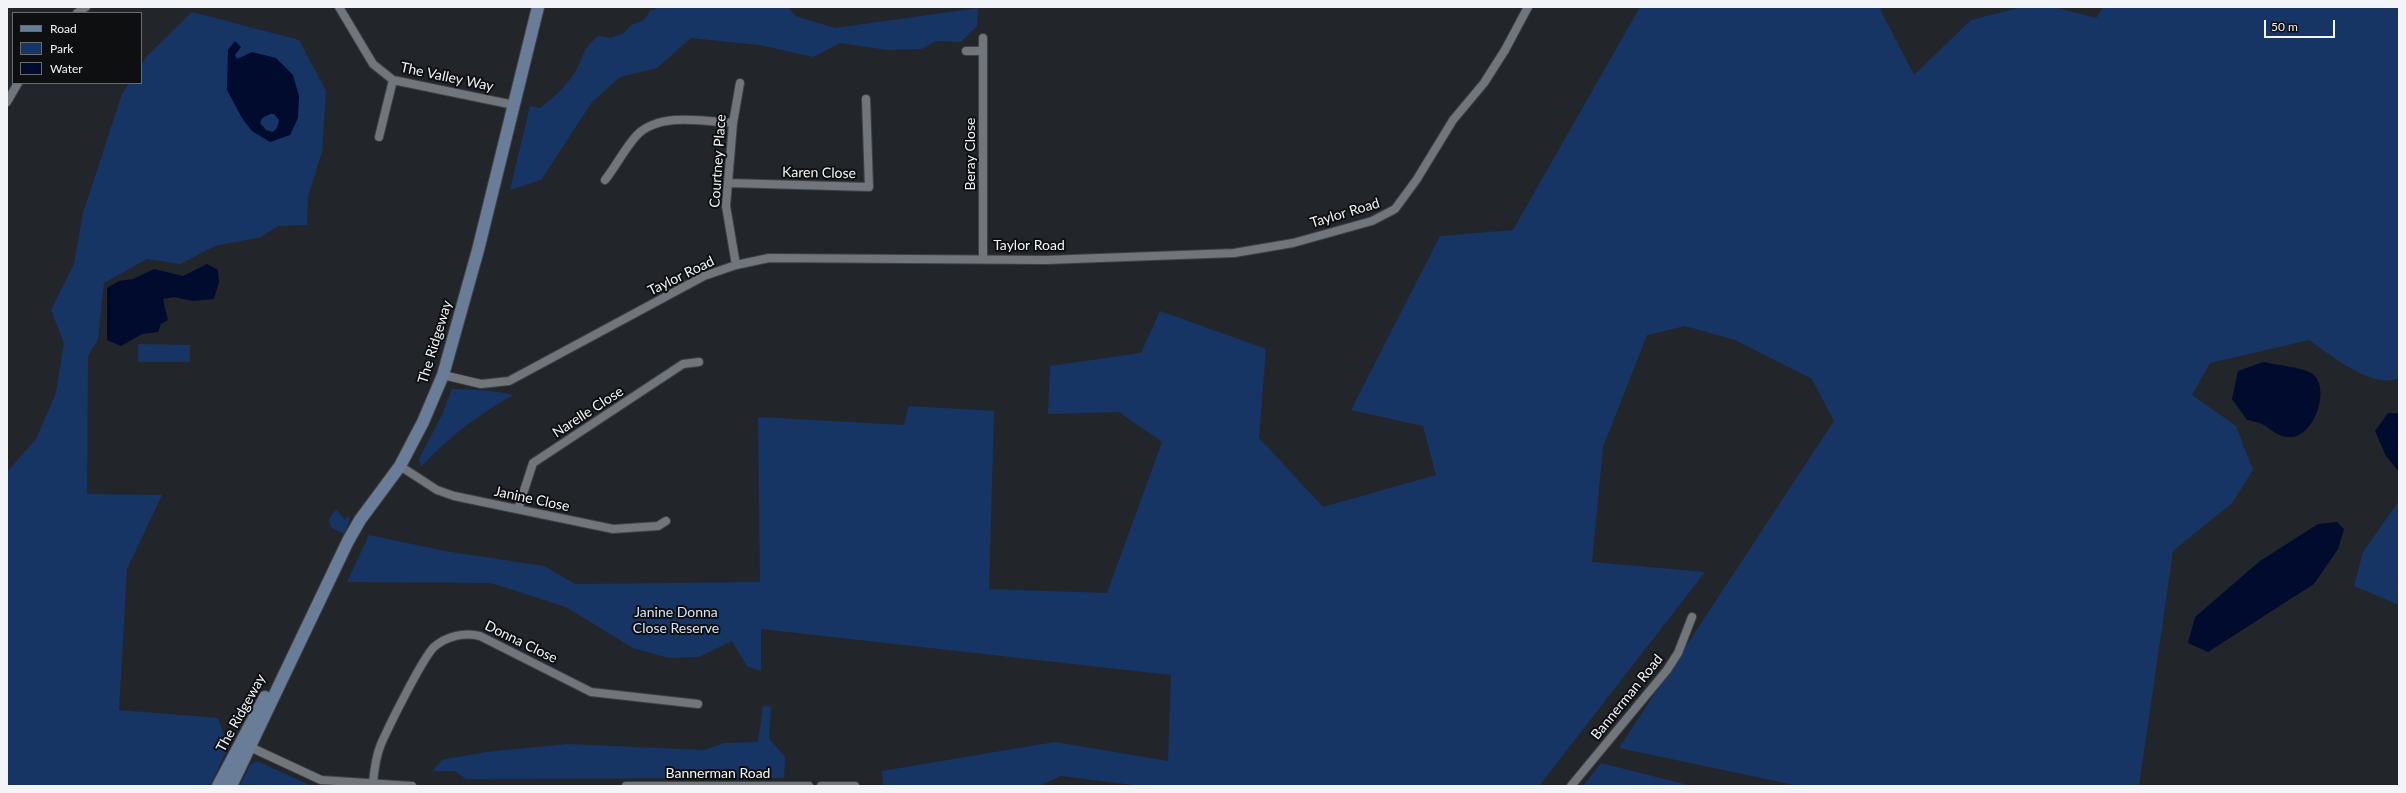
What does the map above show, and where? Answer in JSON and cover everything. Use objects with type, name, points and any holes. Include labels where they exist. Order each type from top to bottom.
[{"type":"street","name":"The Valley Way","points":[[339,7],[373,64],[393,80],[514,105]]},
{"type":"street","name":"The Ridgeway","points":[[231,786],[292,656],[360,520],[400,466],[423,422],[443,375],[478,250],[538,7]]},
{"type":"street","name":"Taylor Road","points":[[443,375],[481,384],[509,380],[704,276],[736,265],[769,258],[983,258],[1046,260],[1234,253],[1292,243],[1384,216],[1395,209],[1417,179],[1453,120],[1484,83],[1518,29],[1528,7]]},
{"type":"street","name":"Beray Close","points":[[983,38],[983,258]]},
{"type":"street","points":[[966,51],[983,51]]},
{"type":"street","points":[[379,136],[393,80]]},
{"type":"street","name":"Courtney Place","points":[[736,265],[726,206],[729,183],[732,123],[740,83]]},
{"type":"street","points":[[7,102],[17,84]]},
{"type":"street","name":"Karen Close","points":[[729,183],[869,187],[866,99]]},
{"type":"street","points":[[605,180],[638,134],[661,122],[686,120],[732,123]]},
{"type":"street","name":"Narelle Close","points":[[518,509],[533,463],[683,364],[699,362]]},
{"type":"street","name":"Janine Close","points":[[400,466],[437,490],[454,496],[613,529],[658,526],[666,521]]},
{"type":"street","name":"Bannerman Road","points":[[1571,786],[1668,670],[1678,654],[1692,617]]},
{"type":"street","name":"Donna Close","points":[[373,784],[381,745],[427,655],[444,640],[456,635],[468,633],[480,636],[591,692],[698,704]]},
{"type":"street","name":"The Ridgeway","points":[[218,786],[266,695],[292,656]]},
{"type":"street","points":[[235,753],[250,747],[316,779],[412,786]]},
{"type":"street","name":"Bannerman Road","points":[[626,786],[809,786]]},
{"type":"street","points":[[821,786],[855,786]]},
{"type":"green space","points":[[661,7],[788,7],[795,16],[835,28],[978,8],[977,26],[961,42],[936,41],[921,49],[888,50],[840,43],[813,57],[760,45],[691,38],[657,68],[620,77],[592,102],[541,180],[510,190],[530,106],[540,108],[568,83],[586,50],[598,36],[611,38],[624,33],[631,25],[644,20],[650,11]]},
{"type":"green space","name":"Janine Donna Close Reserve","points":[[1640,7],[1883,7],[1880,9],[1914,75],[1971,20],[2022,7],[2054,7],[2096,18],[2103,7],[2399,7],[2399,378],[2388,380],[2377,379],[2364,375],[2339,361],[2309,340],[2210,363],[2192,395],[2236,426],[2253,470],[2232,503],[2173,551],[2139,786],[1799,786],[1619,748],[1834,421],[1812,379],[1735,340],[1685,326],[1647,335],[1603,447],[1592,562],[1705,572],[1539,786],[1141,786],[1061,776],[1038,786],[886,786],[883,784],[882,771],[1055,742],[1168,761],[1171,675],[761,629],[761,671],[747,666],[732,641],[699,657],[669,658],[633,648],[566,607],[491,583],[347,582],[369,535],[445,551],[544,566],[575,584],[760,582],[758,417],[904,425],[909,406],[994,411],[989,589],[1107,593],[1162,442],[1119,412],[1048,414],[1050,366],[1141,353],[1160,311],[1266,349],[1259,438],[1323,507],[1436,475],[1423,426],[1351,410],[1440,236],[1513,230]]},
{"type":"green space","points":[[192,12],[299,40],[326,91],[322,152],[308,196],[307,225],[278,226],[261,237],[215,246],[180,264],[147,259],[104,283],[98,339],[88,356],[87,494],[162,495],[127,569],[119,710],[218,718],[228,747],[210,786],[7,786],[7,472],[36,439],[56,393],[64,343],[51,310],[74,264],[83,213],[122,94],[128,84],[142,84],[142,64],[147,56]]},
{"type":"green space","points":[[138,344],[190,345],[190,362],[138,362]]},
{"type":"green space","points":[[452,389],[483,390],[513,395],[464,427],[431,456],[421,467],[419,459],[442,415]]},
{"type":"green space","points":[[2399,501],[2399,605],[2354,586],[2363,552]]},
{"type":"green space","points":[[336,509],[345,520],[348,516],[350,519],[344,534],[332,528],[328,521]]},
{"type":"green space","points":[[763,706],[771,707],[769,739],[785,757],[784,778],[466,779],[455,771],[432,771],[442,760],[486,752],[568,744],[704,750],[724,743],[758,742]]},
{"type":"green space","points":[[255,762],[259,762],[312,786],[240,786],[250,765]]},
{"type":"green space","points":[[1601,763],[1692,786],[1583,786]]},
{"type":"water","points":[[235,41],[241,47],[235,55],[237,59],[252,52],[276,58],[293,75],[299,96],[298,118],[290,135],[270,142],[252,131],[242,118],[227,90],[228,50]],"holes":[[[270,114],[274,114],[279,120],[277,128],[273,132],[266,130],[260,123],[262,118]]]},
{"type":"water","points":[[207,264],[218,270],[219,282],[214,299],[193,301],[174,297],[163,299],[168,320],[161,324],[158,332],[142,334],[121,346],[107,340],[107,288],[119,281],[133,279],[154,269],[183,276]]},
{"type":"water","points":[[2263,362],[2310,372],[2319,382],[2320,401],[2317,411],[2313,421],[2307,429],[2300,434],[2292,437],[2283,436],[2262,424],[2247,420],[2232,399],[2238,371]]},
{"type":"water","points":[[2388,413],[2399,413],[2399,472],[2386,456],[2375,431]]},
{"type":"water","points":[[2337,522],[2344,529],[2338,549],[2314,584],[2208,652],[2188,643],[2195,617],[2260,561],[2318,524]]}]
